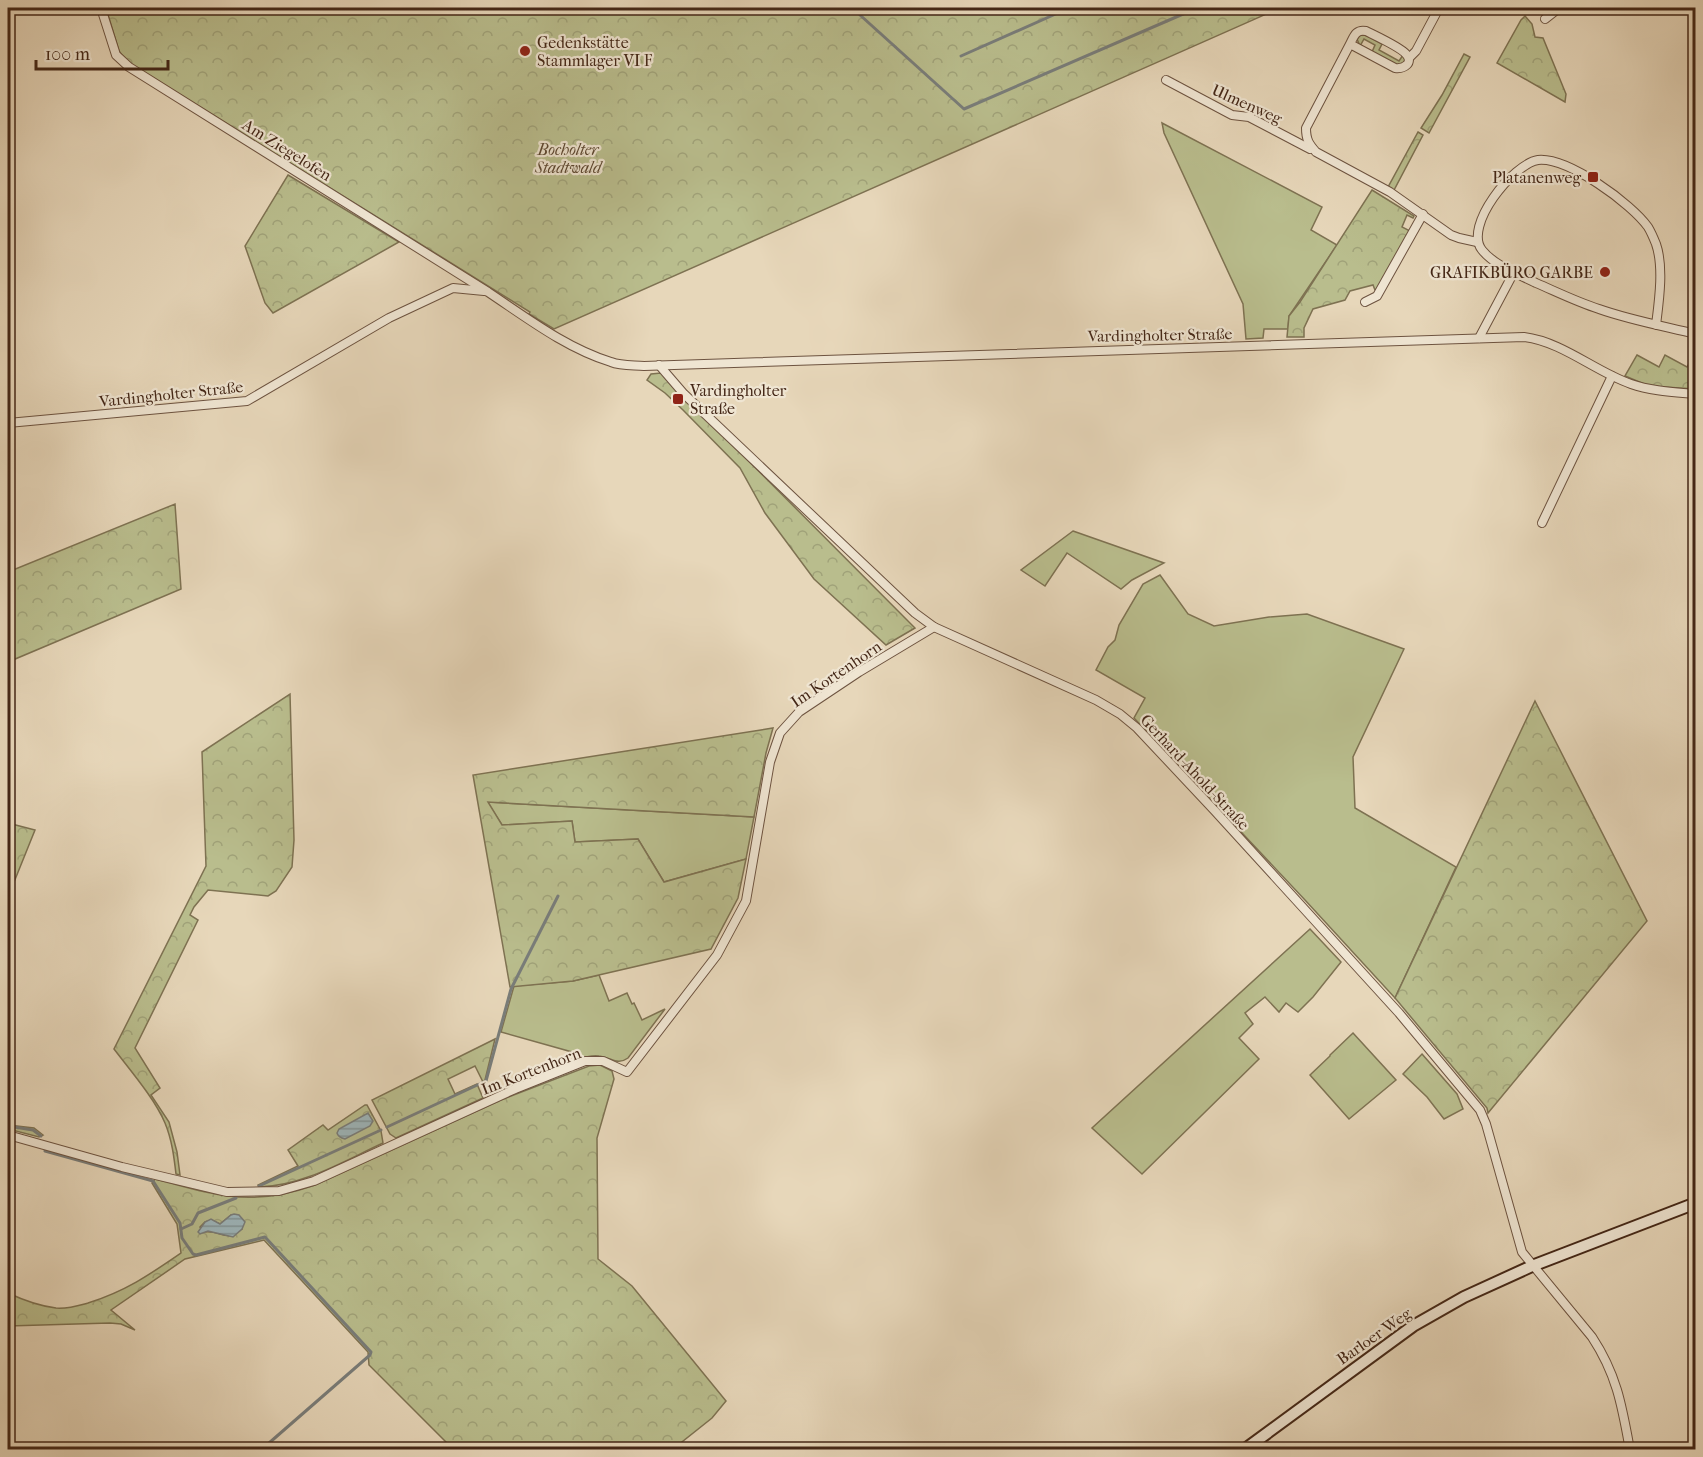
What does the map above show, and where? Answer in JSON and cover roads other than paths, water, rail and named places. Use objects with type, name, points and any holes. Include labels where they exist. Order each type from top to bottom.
[{"type":"street","name":"Am Ziegelofen","points":[[101,8],[116,55],[129,67],[488,292]]},
{"type":"street","points":[[1350,44],[1399,69],[1407,65],[1439,8]]},
{"type":"street","points":[[1545,19],[1559,8]]},
{"type":"street","points":[[1316,152],[1308,144],[1306,128],[1357,32],[1363,30],[1405,52],[1409,58]]},
{"type":"street","name":"Ulmenweg","points":[[1166,80],[1232,115],[1249,117],[1385,189],[1450,235],[1477,242]]},
{"type":"street","points":[[1656,325],[1660,298],[1660,263],[1656,245],[1648,228],[1635,213],[1602,186],[1574,170],[1545,160],[1528,162],[1520,168],[1488,206],[1478,229],[1477,242],[1490,258],[1514,272],[1599,309],[1627,318],[1656,325],[1695,334]]},
{"type":"street","points":[[1365,302],[1377,296],[1423,214]]},
{"type":"street","points":[[1479,338],[1514,272]]},
{"type":"street","points":[[453,288],[459,282],[458,273]]},
{"type":"street","name":"Vardingholter Straße","points":[[8,423],[247,401],[388,318],[453,288],[488,292],[544,330],[579,349],[618,364],[659,365],[1524,337],[1550,343],[1630,384],[1649,389],[1695,394]]},
{"type":"street","name":"Gerhard-Ahold-Straße","points":[[659,365],[701,410],[915,613],[934,627],[1096,700],[1120,714],[1137,728],[1399,1013],[1480,1110],[1522,1252],[1532,1266]]},
{"type":"street","points":[[1542,523],[1612,376]]},
{"type":"street","name":"Im Kortenhorn","points":[[8,1135],[122,1167],[227,1192],[279,1191],[314,1181],[515,1089],[585,1062],[603,1061],[627,1072],[717,955],[746,901],[770,762],[780,733],[799,712],[859,672],[934,627]]},
{"type":"street","name":"Barloer Weg","points":[[1244,1449],[1413,1326],[1464,1297],[1532,1266],[1695,1203]]},
{"type":"street","points":[[1532,1266],[1592,1337],[1602,1353],[1617,1387],[1630,1449]]},
{"type":"water","points":[[368,1113],[373,1121],[370,1126],[345,1139],[338,1135],[339,1129]]},
{"type":"water","points":[[234,1214],[239,1215],[245,1222],[242,1229],[233,1237],[208,1231],[200,1234],[198,1232],[205,1222],[211,1219],[220,1224]]},
{"type":"waterway","points":[[856,8],[860,15],[964,109],[1197,8]]},
{"type":"waterway","points":[[961,56],[1069,8]]},
{"type":"waterway","points":[[387,1127],[486,1081],[511,989],[558,896]]},
{"type":"waterway","points":[[8,1126],[33,1130],[41,1136]]},
{"type":"waterway","points":[[259,1186],[381,1130]]},
{"type":"waterway","points":[[45,1151],[153,1181],[180,1223],[182,1238],[193,1254],[265,1237],[371,1352],[261,1450]]},
{"type":"waterway","points":[[181,1229],[192,1224],[198,1213],[236,1198]]},
{"type":"place","name":"Gedenkstätte Stammlager VI F","points":[[525,51]]},
{"type":"place","name":"Platanenweg","points":[[1593,177]]},
{"type":"place","name":"GRAFIKBÜRO GARBE","points":[[1605,272]]},
{"type":"place","name":"Vardingholter Straße","points":[[678,399]]},
{"type":"park label","name":"Bocholter Stadtwald","points":[[568,158]]}]
